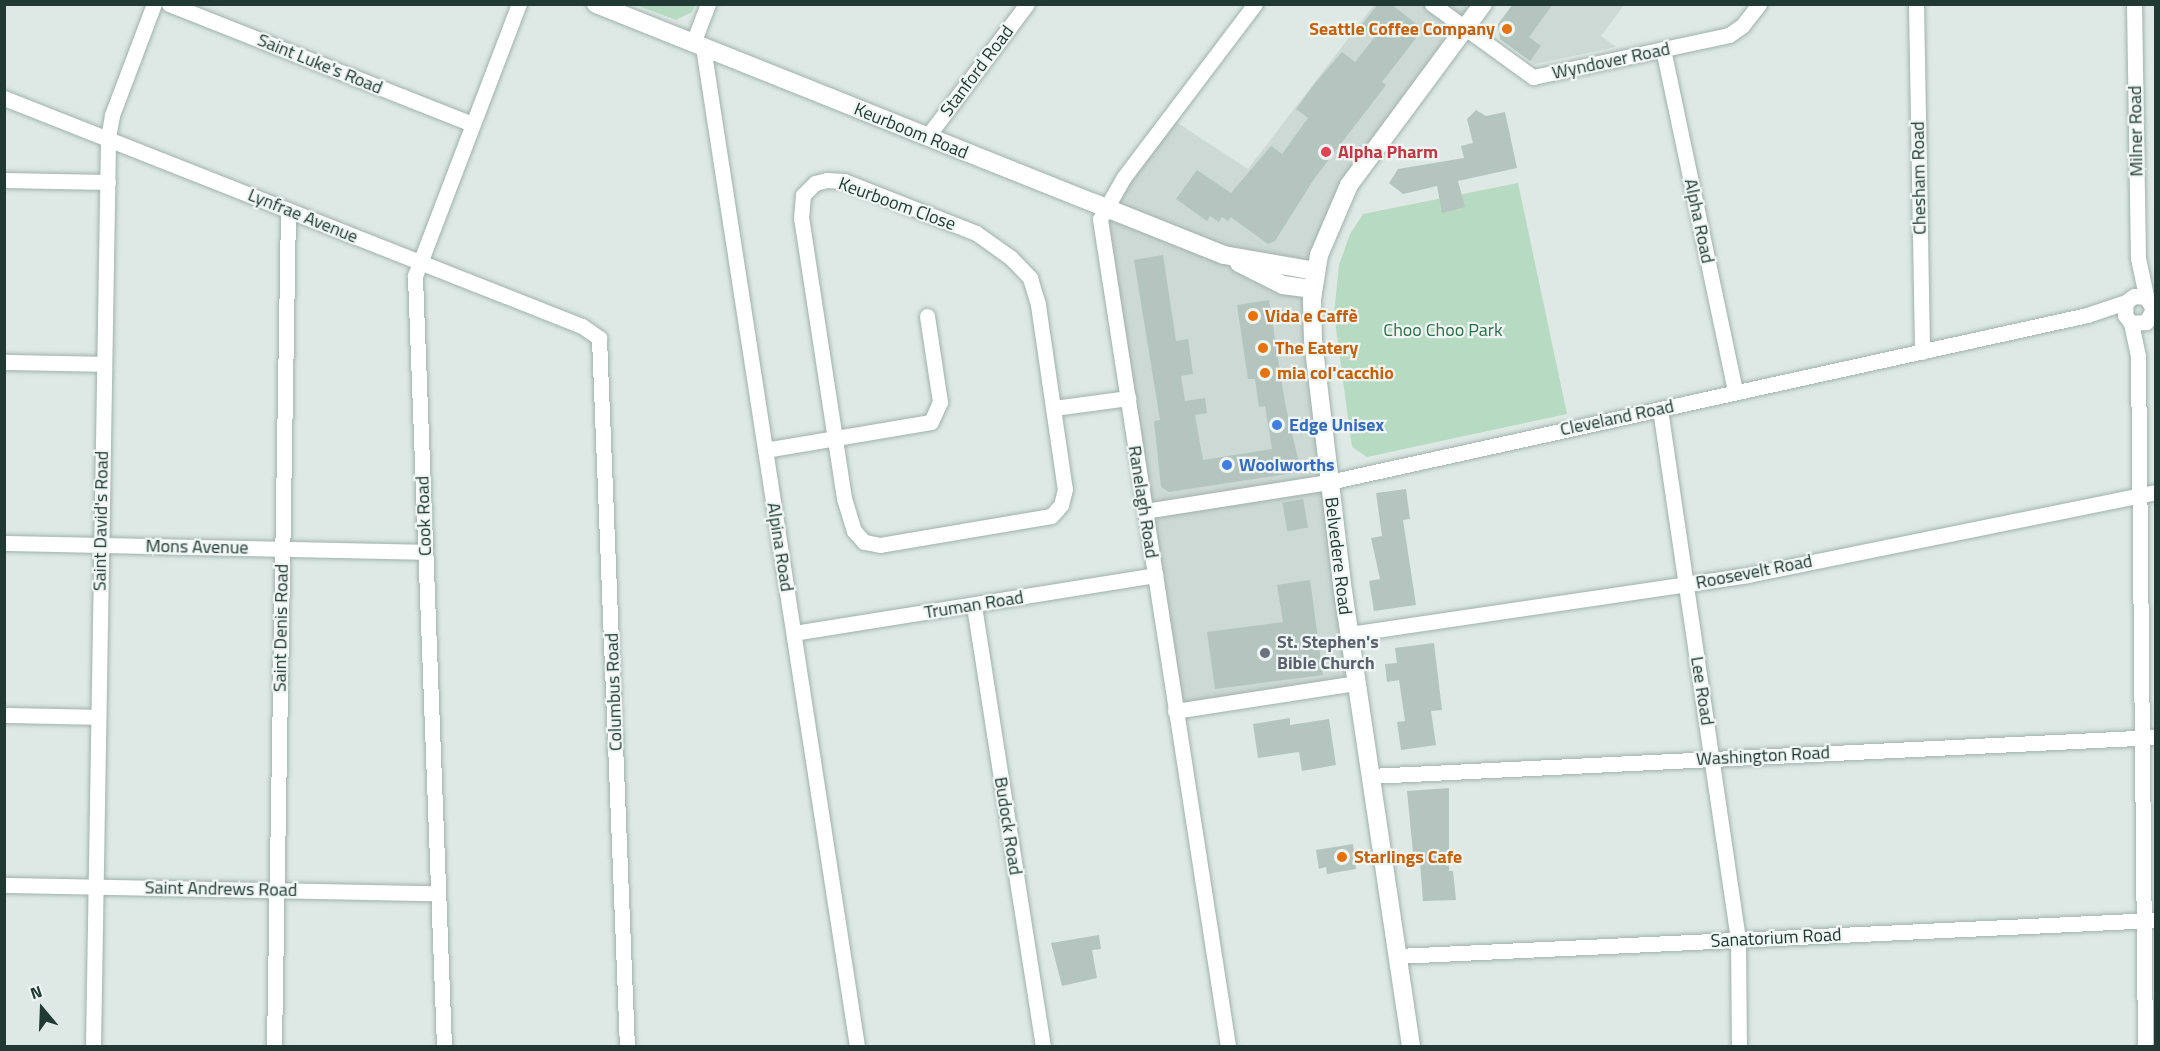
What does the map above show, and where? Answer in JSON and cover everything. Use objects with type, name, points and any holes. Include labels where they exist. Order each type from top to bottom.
[{"type":"main road","name":"Keurboom Road","points":[[596,4],[1227,256],[1276,282],[1313,290]]},
{"type":"main road","name":"Belvedere Road","points":[[1411,1047],[1356,683],[1329,482],[1313,341],[1313,290],[1315,271],[1325,236],[1349,185],[1483,4]]},
{"type":"main road","name":"Keurboom Road","points":[[1227,256],[1315,271]]},
{"type":"street","name":"Saint David's Road","points":[[93,1047],[108,138],[112,115],[154,4]]},
{"type":"street","name":"Saint Luke's Road","points":[[169,4],[472,124]]},
{"type":"street","name":"Cook Road","points":[[444,1047],[415,280],[419,262],[519,4]]},
{"type":"street","points":[[698,45],[708,4]]},
{"type":"street","name":"Stanford Road","points":[[927,137],[1027,4]]},
{"type":"street","points":[[1105,208],[1255,4]]},
{"type":"street","name":"Wyndover Road","points":[[1432,4],[1533,77],[1732,33],[1759,4]]},
{"type":"street","name":"Chesham Road","points":[[1917,4],[1922,352]]},
{"type":"street","name":"Milner Road","points":[[2134,4],[2138,258],[2142,310],[2138,356],[2148,492],[2150,920],[2145,1047]]},
{"type":"street","name":"Alpina Road","points":[[698,45],[765,450],[857,1047]]},
{"type":"street","name":"Alpha Road","points":[[1663,49],[1735,392]]},
{"type":"street","name":"Lynfrae Avenue","points":[[4,98],[582,326],[599,338]]},
{"type":"street","points":[[4,180],[108,182]]},
{"type":"street","name":"Keurboom Close","points":[[827,180],[844,181],[956,224],[1011,258],[1034,288],[1053,404],[1065,489],[1058,510],[1035,521],[880,545],[864,542],[850,523],[835,439],[801,218],[803,195],[815,183],[827,180]]},
{"type":"street","name":"Ranelagh Road","points":[[1105,208],[1100,219],[1228,1047]]},
{"type":"street","name":"Saint Denis Road","points":[[274,1047],[288,210]]},
{"type":"street","name":"Cleveland Road","points":[[1145,511],[1329,482],[2087,315],[2142,310]]},
{"type":"street","points":[[765,450],[925,425],[934,419],[940,402],[927,316]]},
{"type":"street","name":"Columbus Road","points":[[599,338],[627,1047]]},
{"type":"street","points":[[4,362],[104,363]]},
{"type":"street","points":[[1053,404],[1127,393]]},
{"type":"street","name":"Lee Road","points":[[1660,409],[1738,939],[1739,1047]]},
{"type":"street","name":"Roosevelt Road","points":[[1349,634],[1748,575],[2148,492]]},
{"type":"street","name":"Mons Avenue","points":[[4,543],[425,552]]},
{"type":"street","name":"Truman Road","points":[[794,633],[974,606],[1155,575]]},
{"type":"street","name":"Budock Road","points":[[974,606],[1043,1047]]},
{"type":"street","points":[[1175,711],[1356,683]]},
{"type":"street","points":[[4,715],[97,717]]},
{"type":"street","name":"Washington Road","points":[[1370,776],[2149,737]]},
{"type":"street","name":"Saint Andrews Road","points":[[4,885],[438,893]]},
{"type":"street","name":"Sanatorium Road","points":[[1397,956],[2150,920]]},
{"type":"shaded area","points":[[1374,5],[1483,5],[1358,172],[1315,271],[1356,683],[1175,711],[1102,213],[1170,118],[1248,169]]},
{"type":"shaded area","points":[[1513,5],[1624,5],[1601,36],[1616,47],[1535,64],[1500,39],[1498,25]]},
{"type":"green space","points":[[636,5],[695,5],[692,12],[676,20]]},
{"type":"green space","name":"Choo Choo Park","points":[[1518,183],[1567,414],[1367,457],[1352,447],[1334,314],[1339,265],[1350,234],[1363,214]]},
{"type":"building","points":[[1378,4],[1391,4],[1423,29],[1382,82],[1386,85],[1314,179],[1275,241],[1268,244],[1231,217],[1228,221],[1222,217],[1219,222],[1210,216],[1207,221],[1176,199],[1197,170],[1231,193],[1271,146],[1282,154],[1308,118],[1296,109],[1316,82],[1342,52],[1355,62],[1374,38],[1360,27]]},
{"type":"building","points":[[1513,4],[1553,4],[1529,37],[1541,46],[1530,61],[1500,39],[1498,24]]},
{"type":"building","points":[[1476,110],[1486,116],[1505,112],[1517,168],[1458,181],[1465,207],[1442,213],[1437,186],[1403,194],[1389,183],[1398,169],[1464,158],[1461,146],[1473,143],[1467,119]]},
{"type":"building","points":[[1163,255],[1176,341],[1188,339],[1193,374],[1181,376],[1185,401],[1205,398],[1207,413],[1195,415],[1203,460],[1272,449],[1265,406],[1259,407],[1255,379],[1248,379],[1237,305],[1269,300],[1285,403],[1299,463],[1294,473],[1169,492],[1161,487],[1154,421],[1160,420],[1134,260]]},
{"type":"building","points":[[1406,489],[1410,519],[1403,520],[1416,605],[1374,611],[1369,581],[1380,579],[1371,538],[1382,536],[1376,493]]},
{"type":"building","points":[[1303,499],[1308,528],[1287,531],[1282,503]]},
{"type":"building","name":"St. Stephen's Bible Church","points":[[1310,580],[1323,675],[1215,689],[1207,632],[1283,622],[1277,585]]},
{"type":"building","points":[[1434,643],[1442,710],[1431,711],[1436,745],[1401,750],[1397,722],[1405,721],[1399,680],[1387,682],[1385,664],[1397,663],[1395,648]]},
{"type":"building","points":[[1290,718],[1290,725],[1329,719],[1336,765],[1302,771],[1299,752],[1258,758],[1253,724]]},
{"type":"building","points":[[1449,788],[1449,871],[1453,871],[1456,900],[1423,901],[1420,862],[1414,863],[1407,791]]},
{"type":"building","points":[[1353,844],[1356,869],[1327,874],[1326,867],[1319,869],[1316,850]]},
{"type":"building","points":[[1099,935],[1101,949],[1092,950],[1097,978],[1062,986],[1051,943]]},
{"type":"place","name":"Seattle Coffee Company","points":[[1507,29]]},
{"type":"place","name":"Alpha Pharm","points":[[1326,152]]},
{"type":"place","name":"Vida e Caffè","points":[[1253,316]]},
{"type":"place","name":"The Eatery","points":[[1263,348]]},
{"type":"place","name":"mia col'cacchio","points":[[1265,373]]},
{"type":"place","name":"Edge Unisex","points":[[1277,425]]},
{"type":"place","name":"Woolworths","points":[[1227,465]]},
{"type":"place","name":"St. Stephen's Bible Church","points":[[1265,653]]},
{"type":"place","name":"Starlings Cafe","points":[[1342,857]]}]
